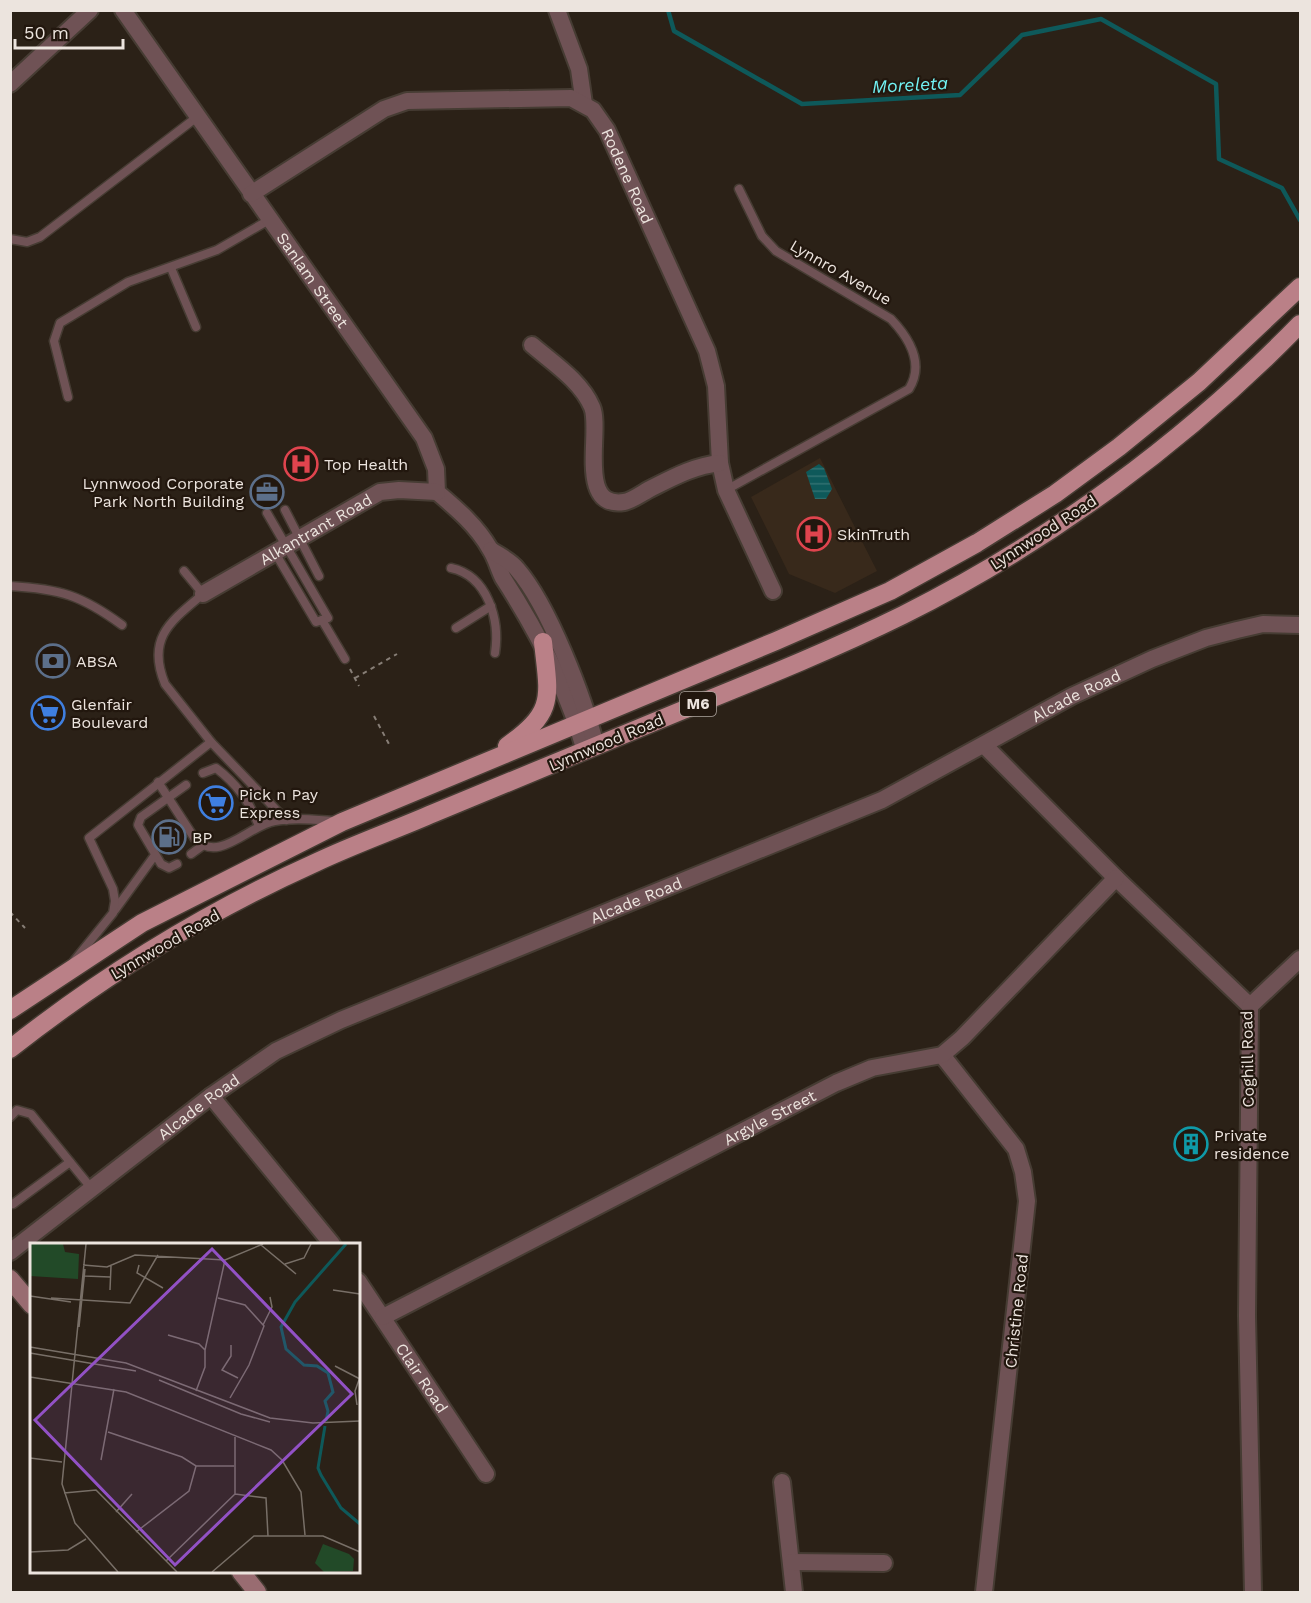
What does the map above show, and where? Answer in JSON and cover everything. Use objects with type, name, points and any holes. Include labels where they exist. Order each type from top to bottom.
[{"type":"main road","name":"Lynnwood Road","points":[[10,1010],[142,922],[342,822],[890,591],[976,543],[1055,494],[1119,447],[1199,382],[1270,318],[1300,287]]},
{"type":"main road","name":"Lynnwood Road","points":[[10,1048],[71,1001],[234,903],[316,862],[802,661],[904,614],[995,564],[1069,517],[1135,469],[1248,375],[1300,324]]},
{"type":"main road","points":[[483,762],[522,735],[539,720],[549,687],[543,642]]},
{"type":"street","points":[[10,84],[90,10]]},
{"type":"street","name":"Sanlam Street","points":[[123,10],[424,438],[436,469],[437,492]]},
{"type":"street","points":[[557,10],[579,69],[584,104]]},
{"type":"street","points":[[251,194],[384,109],[407,101],[571,98],[584,104]]},
{"type":"street","name":"Rodene Road","points":[[584,104],[593,110],[607,130],[707,351],[716,386],[720,463],[726,490],[773,591]]},
{"type":"street","points":[[532,345],[578,386],[590,403],[596,426],[592,472],[599,492],[609,499],[625,502],[697,466],[720,463]]},
{"type":"street","name":"Alkantrant Road","points":[[203,594],[380,492],[399,490],[437,492]]},
{"type":"street","points":[[437,492],[470,522],[491,550],[498,570],[543,642],[583,721]]},
{"type":"street","points":[[491,550],[518,569],[545,612],[583,721],[590,748]]},
{"type":"street","name":"Alcade Road","points":[[10,1252],[211,1096],[276,1051],[341,1020],[882,800],[1072,696],[1152,659],[1206,638],[1263,624],[1300,625]]},
{"type":"street","name":"Coghill Road","points":[[984,745],[1116,878],[1250,1006],[1247,1316],[1253,1593]]},
{"type":"street","points":[[942,1055],[962,1038],[1116,878]]},
{"type":"street","points":[[1250,1006],[1300,959]]},
{"type":"street","name":"Argyle Street","points":[[383,1317],[836,1083],[872,1068],[942,1055]]},
{"type":"street","name":"Christine Road","points":[[942,1055],[1016,1149],[1023,1172],[1027,1201],[984,1593]]},
{"type":"street","points":[[211,1096],[330,1243]]},
{"type":"street","points":[[10,1280],[30,1303]]},
{"type":"street","name":"Clair Road","points":[[360,1284],[486,1474]]},
{"type":"street","points":[[782,1482],[794,1593]]},
{"type":"street","points":[[792,1562],[884,1563]]},
{"type":"street","points":[[242,1573],[257,1593]]},
{"type":"lane","points":[[10,239],[27,242],[40,237],[197,117]]},
{"type":"lane","name":"Lynnro Avenue","points":[[726,490],[909,389],[917,372],[914,352],[904,332],[891,318],[776,251],[762,236],[738,189]]},
{"type":"lane","points":[[69,397],[54,341],[60,323],[128,282],[217,250],[269,220]]},
{"type":"lane","points":[[171,268],[196,327]]},
{"type":"lane","points":[[285,510],[287,544],[296,589],[322,620],[345,659]]},
{"type":"lane","points":[[267,513],[309,582],[322,620]]},
{"type":"lane","points":[[287,544],[319,576]]},
{"type":"lane","points":[[451,568],[461,570],[472,577],[491,606],[497,623],[495,653]]},
{"type":"lane","points":[[184,571],[203,594],[172,621],[159,642],[161,674],[165,684],[211,742],[286,820]]},
{"type":"lane","points":[[296,589],[309,582]]},
{"type":"lane","points":[[10,585],[52,588],[93,604],[122,625]]},
{"type":"lane","points":[[456,628],[491,606]]},
{"type":"lane","points":[[113,913],[115,901],[113,889],[89,838],[211,742]]},
{"type":"lane","points":[[203,773],[216,768],[232,780],[249,801],[259,826]]},
{"type":"lane","points":[[158,782],[202,846],[210,848],[234,842],[259,826],[286,820],[342,822]]},
{"type":"lane","points":[[177,864],[164,868],[138,825],[141,817],[186,785]]},
{"type":"lane","points":[[191,854],[202,846]]},
{"type":"lane","points":[[66,971],[113,913],[155,855]]},
{"type":"lane","points":[[10,1117],[16,1110],[32,1114],[92,1189]]},
{"type":"lane","points":[[13,1204],[69,1162]]},
{"type":"path","points":[[355,678],[398,654]]},
{"type":"path","points":[[345,659],[359,686]]},
{"type":"path","points":[[374,716],[390,746]]},
{"type":"path","points":[[10,912],[25,928]]},
{"type":"shaded area","name":"SkinTruth","points":[[820,458],[877,571],[835,593],[789,574],[751,497]]},
{"type":"water","points":[[819,464],[824,468],[832,489],[826,499],[815,499],[806,472]]},
{"type":"waterway","name":"Moreleta","points":[[668,10],[674,31],[802,104],[960,95],[1022,35],[1101,19],[1216,84],[1219,159],[1282,188],[1300,220]]},
{"type":"place","name":"Top Health","points":[[301,464]]},
{"type":"place","name":"Lynnwood Corporate Park North Building","points":[[267,492]]},
{"type":"place","name":"SkinTruth","points":[[814,534]]},
{"type":"place","name":"ABSA","points":[[53,661]]},
{"type":"place","name":"Glenfair Boulevard","points":[[48,713]]},
{"type":"place","name":"Pick n Pay Express","points":[[216,803]]},
{"type":"place","name":"BP","points":[[169,837]]},
{"type":"place","name":"Private residence","points":[[1191,1144]]}]
